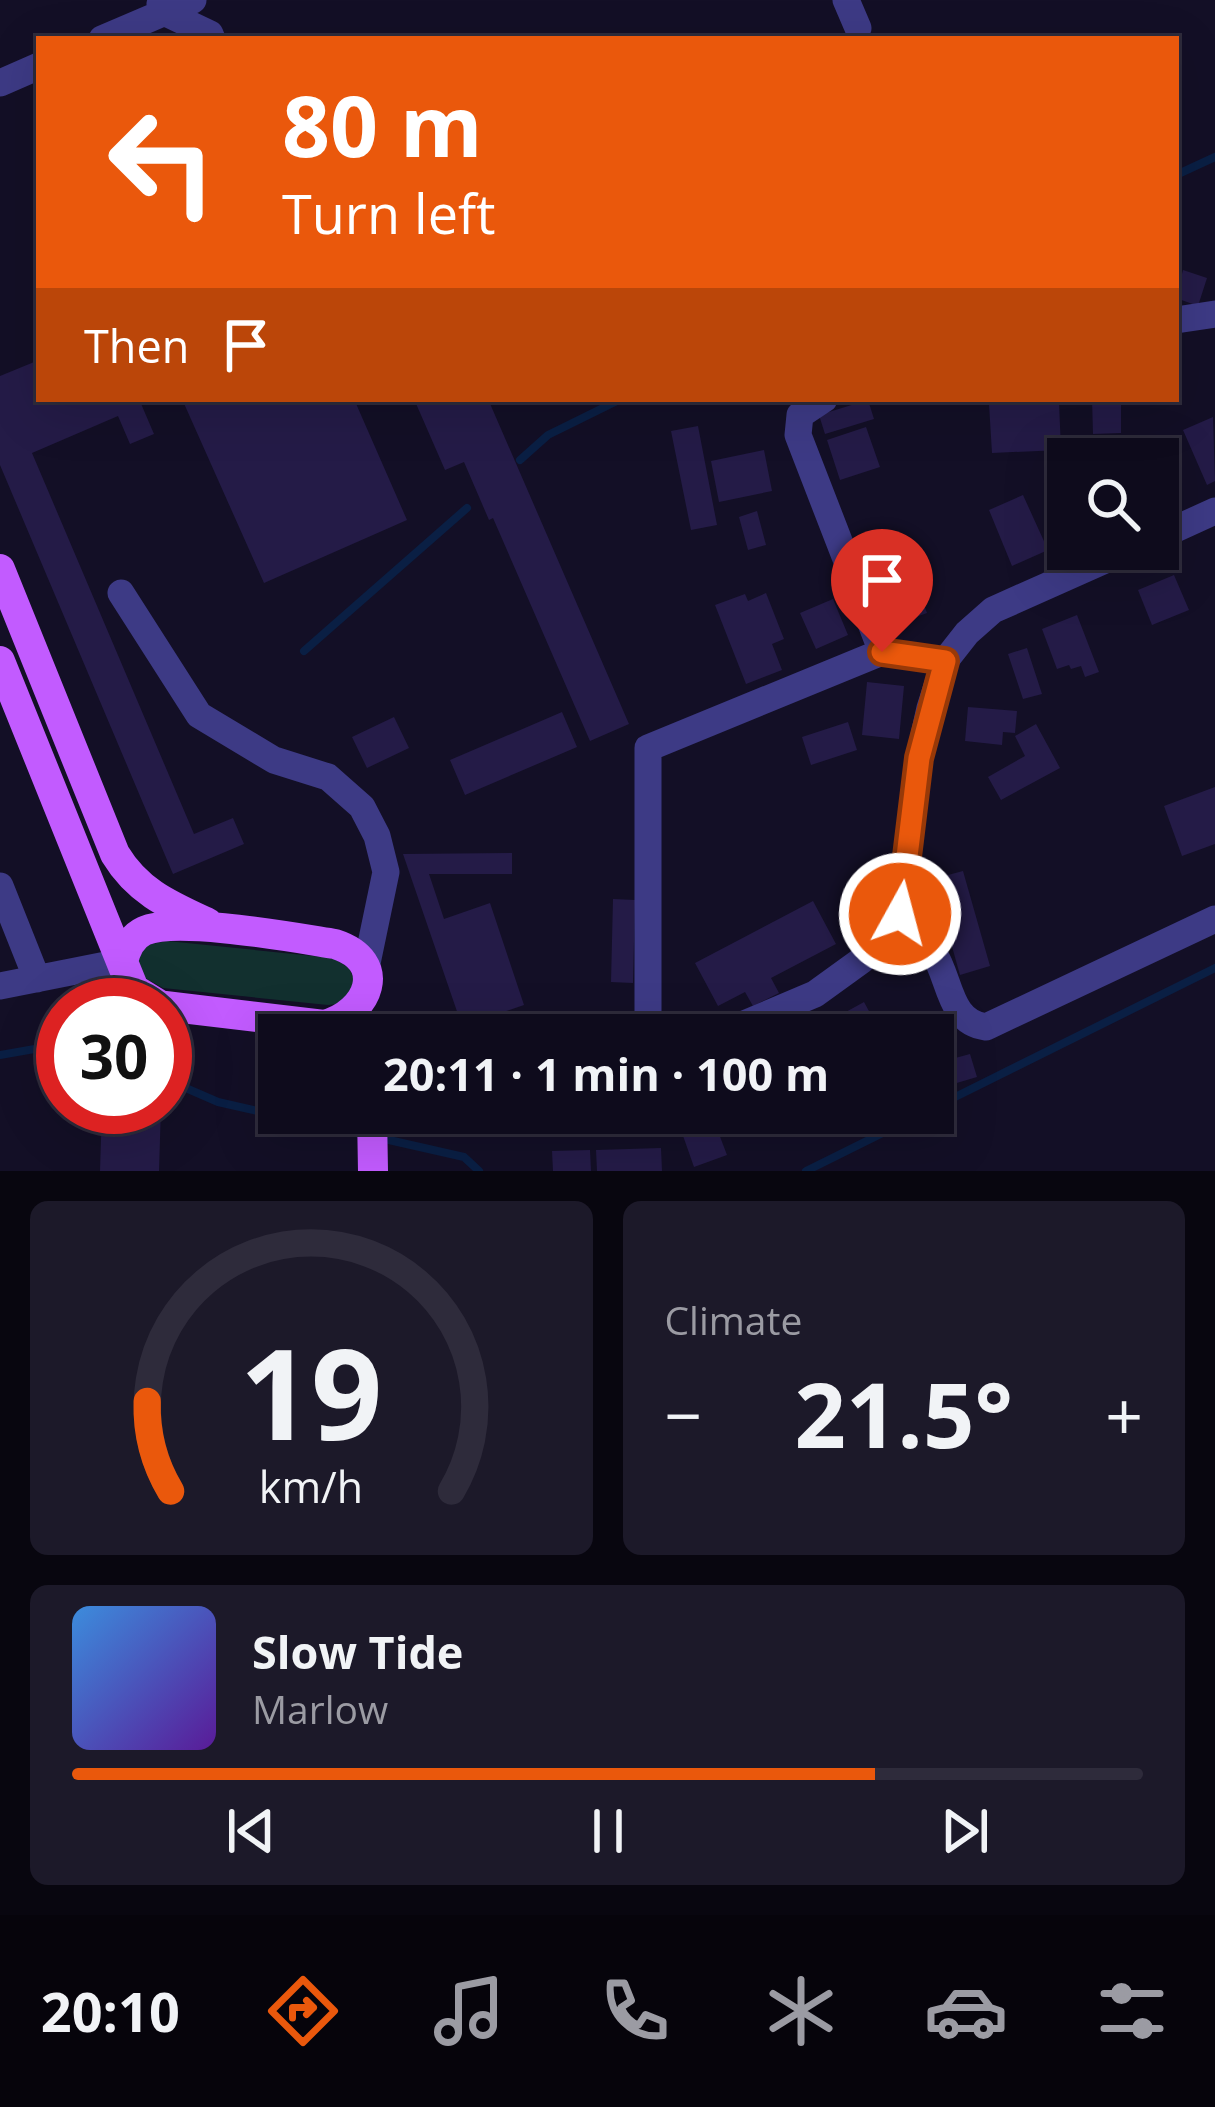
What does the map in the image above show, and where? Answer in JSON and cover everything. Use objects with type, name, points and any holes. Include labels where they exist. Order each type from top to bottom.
[{"type":"main road","points":[[0,569],[125,870],[152,898],[225,930]]},
{"type":"main road","points":[[0,661],[129,978]]},
{"type":"main road","points":[[122,966],[128,947],[148,930],[184,926],[335,944],[356,953],[367,975],[369,1014]]},
{"type":"main road","points":[[349,1014],[356,1009],[367,975]]},
{"type":"main road","points":[[192,1010],[258,1020]]},
{"type":"main road","points":[[372,1134],[373,1166]]},
{"type":"street","points":[[107,36],[161,6],[193,0]]},
{"type":"street","points":[[846,0],[858,28]]},
{"type":"street","points":[[161,6],[211,36]]},
{"type":"street","points":[[0,83],[36,67]]},
{"type":"street","points":[[1179,320],[1215,314]]},
{"type":"street","points":[[820,402],[800,416],[798,434],[882,652]]},
{"type":"street","points":[[1179,527],[1215,511]]},
{"type":"street","points":[[767,1014],[814,994],[862,960],[900,914],[919,758],[945,661],[993,610],[1083,570]]},
{"type":"street","points":[[121,592],[199,715],[274,760],[328,777],[362,807],[377,836],[386,872],[367,975]]},
{"type":"street","points":[[648,1014],[648,748],[882,652],[945,661]]},
{"type":"street","points":[[0,886],[37,978]]},
{"type":"street","points":[[900,914],[934,952],[961,1018],[986,1027],[1215,919]]},
{"type":"street","points":[[44,978],[122,966]]},
{"type":"street","points":[[0,986],[36,979]]},
{"type":"green space","points":[[167,941],[333,958],[349,968],[357,986],[337,1004],[328,1005],[192,991],[192,978],[145,978],[135,962],[147,945]]},
{"type":"building","points":[[1183,270],[1207,278],[1198,306],[1179,299]]},
{"type":"building","points":[[36,361],[36,402],[140,402],[154,434],[130,444],[118,416],[32,453],[194,834],[233,818],[244,844],[173,874],[0,465],[0,376]]},
{"type":"building","points":[[183,402],[355,402],[407,520],[264,583]]},
{"type":"building","points":[[415,402],[489,402],[629,724],[590,741],[464,462],[445,470]]},
{"type":"building","points":[[869,402],[874,419],[825,434],[819,415]]},
{"type":"building","points":[[1059,402],[1060,438],[1047,438],[1047,451],[992,453],[989,404]]},
{"type":"building","points":[[1092,402],[1121,402],[1121,433],[1093,434]]},
{"type":"building","points":[[1213,417],[1215,481],[1207,485],[1183,430]]},
{"type":"building","points":[[698,426],[717,525],[691,530],[671,431]]},
{"type":"building","points":[[866,427],[880,467],[840,480],[827,440]]},
{"type":"building","points":[[764,450],[772,491],[719,502],[711,461]]},
{"type":"building","points":[[1023,495],[1047,550],[1012,566],[989,510]]},
{"type":"building","points":[[757,511],[766,545],[748,550],[739,517]]},
{"type":"building","points":[[912,573],[927,613],[891,626],[876,586]]},
{"type":"building","points":[[1174,575],[1189,610],[1152,625],[1138,590]]},
{"type":"building","points":[[766,593],[784,639],[772,644],[782,670],[746,684],[715,605],[745,594],[748,601]]},
{"type":"building","points":[[833,599],[848,635],[816,649],[800,613]]},
{"type":"building","points":[[1077,615],[1099,672],[1085,677],[1081,666],[1057,669],[1042,629]]},
{"type":"building","points":[[1027,648],[1042,694],[1023,699],[1008,654]]},
{"type":"building","points":[[867,682],[904,686],[899,739],[862,735]]},
{"type":"building","points":[[968,707],[1017,711],[1015,733],[1003,732],[1002,745],[965,741]]},
{"type":"building","points":[[562,712],[577,747],[465,795],[450,760]]},
{"type":"building","points":[[394,717],[409,748],[367,768],[352,737]]},
{"type":"building","points":[[848,722],[857,750],[811,765],[802,737]]},
{"type":"building","points":[[1036,724],[1060,768],[1001,800],[988,777],[1025,756],[1015,736]]},
{"type":"building","points":[[1215,787],[1215,844],[1182,856],[1164,806]]},
{"type":"building","points":[[512,853],[512,874],[429,874],[444,919],[490,903],[524,1005],[497,1014],[458,1014],[403,854]]},
{"type":"building","points":[[963,871],[990,966],[960,975],[933,879]]},
{"type":"building","points":[[613,899],[635,900],[633,983],[611,982]]},
{"type":"building","points":[[813,901],[836,944],[771,978],[779,993],[753,1006],[745,992],[718,1006],[695,963]]},
{"type":"building","points":[[864,1002],[871,1014],[842,1014]]},
{"type":"building","points":[[970,1054],[977,1077],[954,1084],[954,1058]]},
{"type":"building","points":[[101,1134],[160,1134],[159,1171],[100,1171]]},
{"type":"building","points":[[682,1134],[719,1134],[727,1155],[694,1167]]},
{"type":"building","points":[[661,1148],[662,1171],[597,1171],[596,1150]]},
{"type":"building","points":[[590,1150],[591,1171],[553,1171],[552,1151]]},
{"type":"waterway","points":[[1179,174],[1215,157]]},
{"type":"waterway","points":[[520,460],[548,435],[615,402]]},
{"type":"waterway","points":[[304,651],[467,508]]},
{"type":"waterway","points":[[954,1098],[1215,968]]},
{"type":"waterway","points":[[0,1055],[36,1049]]},
{"type":"waterway","points":[[192,1091],[218,1102],[365,1135]]},
{"type":"waterway","points":[[806,1171],[881,1134]]},
{"type":"waterway","points":[[380,1138],[464,1157],[479,1171]]},
{"type":"route","points":[[882,652],[945,661],[919,758],[900,914]]}]
